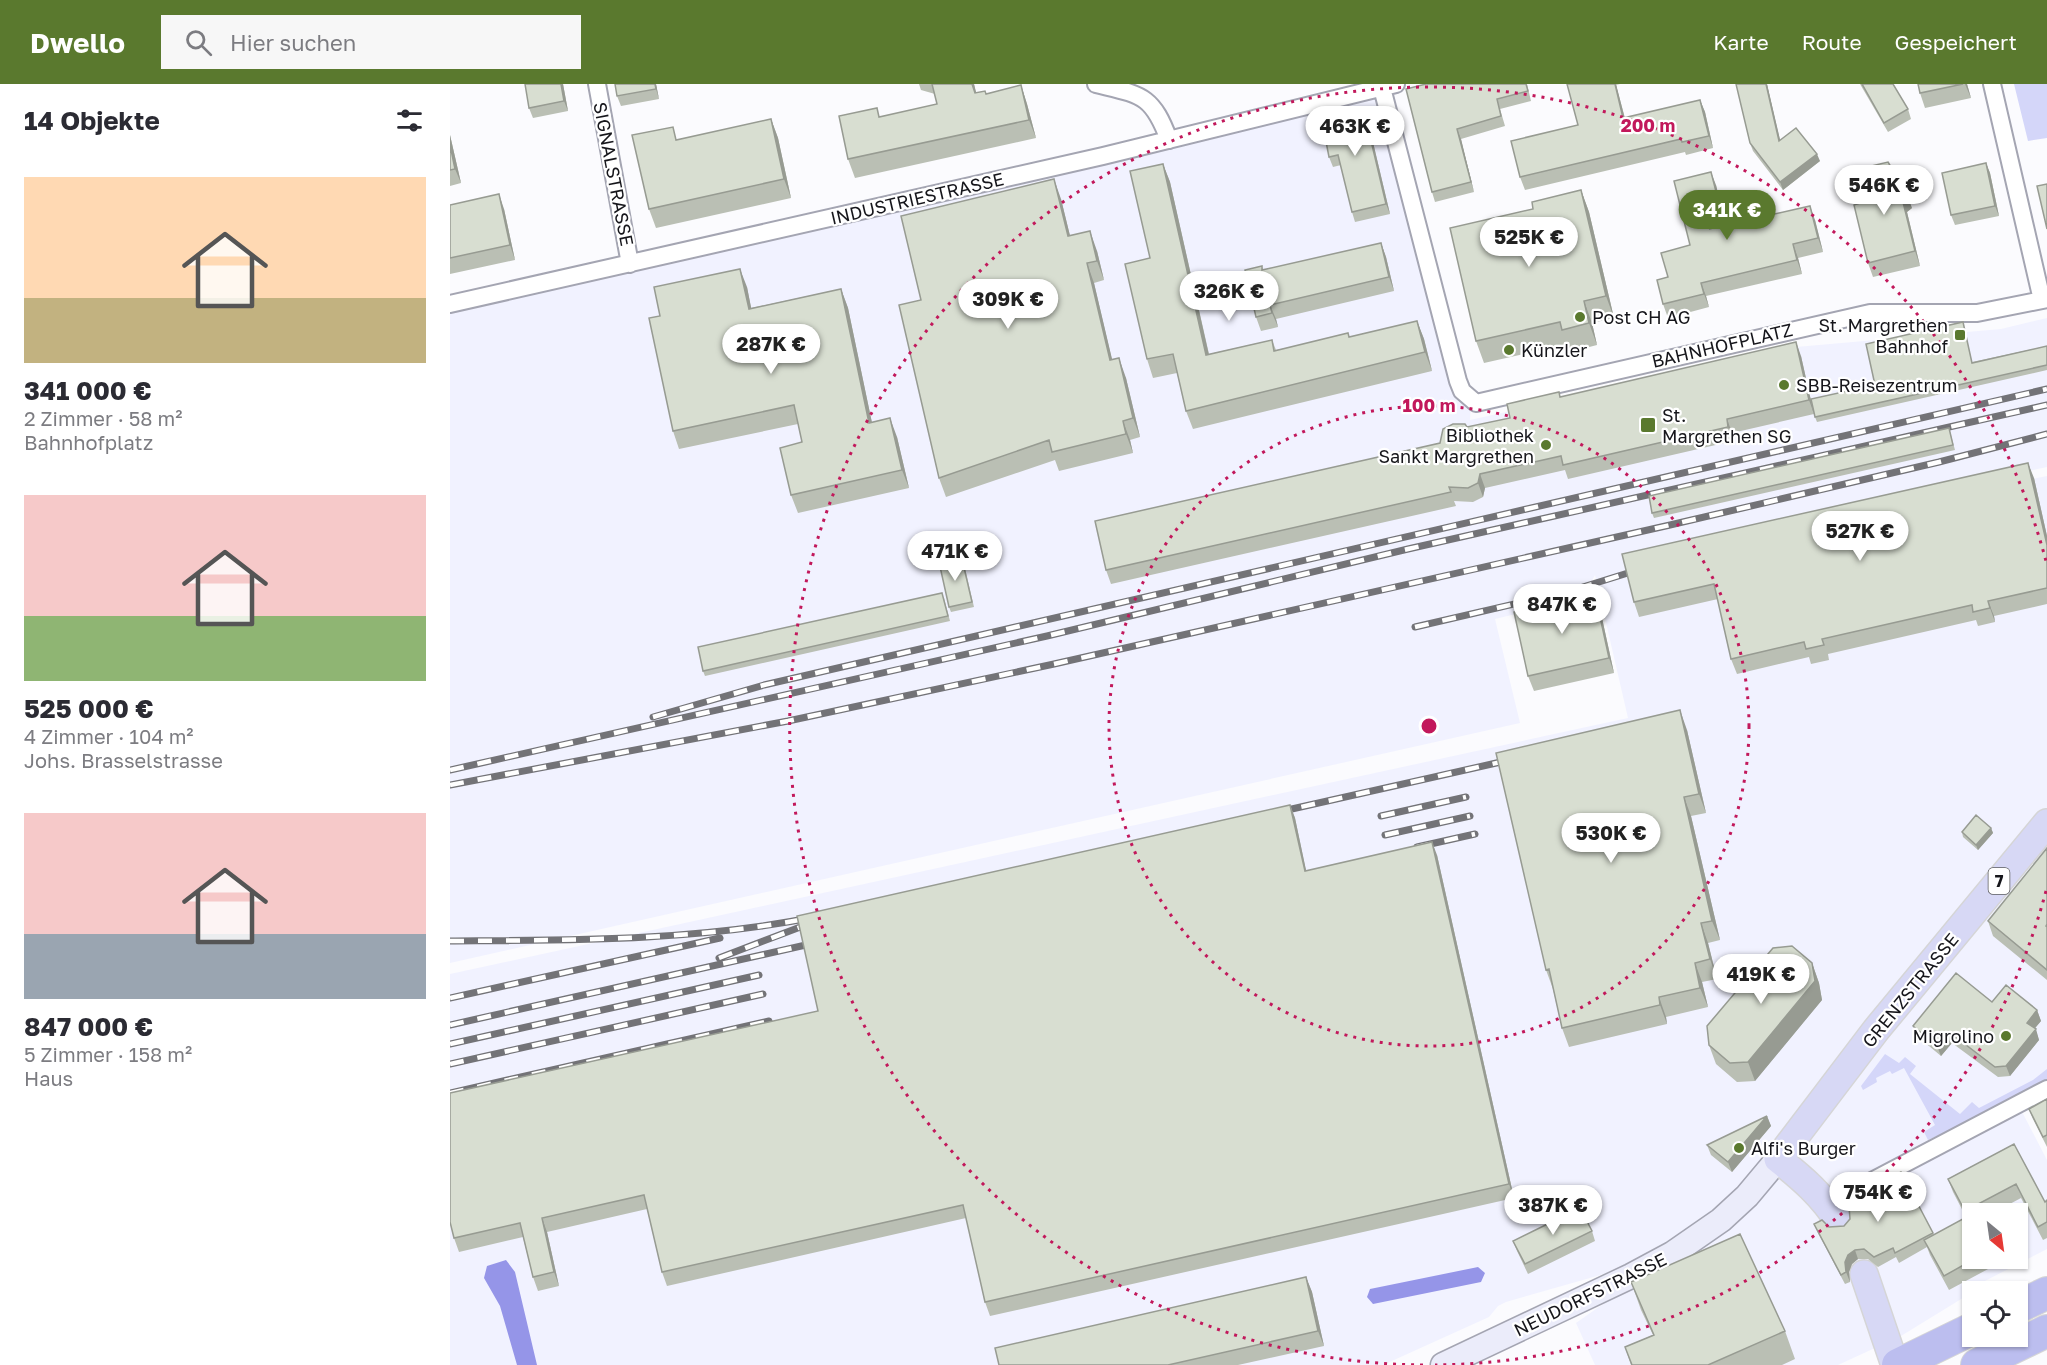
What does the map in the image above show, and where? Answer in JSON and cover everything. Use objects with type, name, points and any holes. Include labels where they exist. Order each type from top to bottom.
[{"type":"highway","points":[[2028,1302],[2047,1293]]},
{"type":"highway","points":[[1977,1365],[2047,1331]]},
{"type":"highway","points":[[1893,1358],[1962,1333]]},
{"type":"main road","name":"GRENZSTRASSE","points":[[1778,1159],[1876,1030],[2047,823]]},
{"type":"main road","points":[[1778,1159],[1803,1179],[1834,1213]]},
{"type":"main road","name":"NEUDORFSTRASSE","points":[[1443,1365],[1631,1276],[1672,1254],[1721,1220],[1747,1196],[1778,1159]]},
{"type":"main road","points":[[1864,1274],[1893,1358]]},
{"type":"street","name":"SIGNALSTRASSE","points":[[597,84],[630,264]]},
{"type":"street","points":[[1096,84],[1150,102],[1158,112],[1169,140]]},
{"type":"street","points":[[1992,84],[2045,300]]},
{"type":"street","name":"INDUSTRIESTRASSE","points":[[450,304],[1169,140],[1386,85]]},
{"type":"street","name":"BAHNHOFPLATZ","points":[[1386,85],[1458,381],[1471,400],[1484,403],[1649,362],[1870,313],[1977,313],[2045,300]]},
{"type":"street","points":[[1834,1213],[2047,1089]]},
{"type":"shaded area","points":[[2014,84],[2047,84],[2047,138],[2028,141]]},
{"type":"shaded area","points":[[1382,88],[1471,400],[1470,420],[1796,347],[2001,329],[2047,318],[2047,467],[1725,539],[2047,476],[2047,1089],[2018,1104],[2047,1160],[2047,1249],[2028,1259],[2028,1203],[1962,1203],[1962,1269],[2008,1269],[1985,1281],[1962,1281],[1962,1299],[1901,1336],[1838,1365],[1595,1365],[1576,1323],[1674,1254],[1506,1302],[1498,1306],[1489,1317],[1383,1365],[450,1365],[450,974],[1628,718],[1595,575],[1582,598],[1495,619],[1520,723],[450,963],[450,304]]},
{"type":"shaded area","points":[[1885,1054],[1899,1063],[1905,1057],[1916,1066],[1910,1074],[1960,1114],[1972,1102],[1979,1108],[2033,1080],[2047,1069],[2047,1079],[1928,1140],[1924,1132],[1935,1125],[1904,1068],[1892,1074],[1890,1071],[1876,1078],[1877,1082],[1863,1090],[1861,1086]]},
{"type":"water","points":[[506,1260],[515,1272],[537,1365],[517,1365],[500,1306],[484,1278],[487,1266]]},
{"type":"water","points":[[1478,1267],[1485,1273],[1481,1282],[1373,1304],[1367,1297],[1370,1289]]},
{"type":"building","points":[[525,84],[561,84],[564,101],[529,108]]},
{"type":"building","points":[[615,84],[655,84],[656,89],[617,96]]},
{"type":"building","points":[[932,84],[972,84],[975,93],[985,91],[986,94],[1021,85],[1029,120],[848,159],[839,116],[877,108],[879,117],[937,104]]},
{"type":"building","points":[[1426,84],[1526,84],[1528,91],[1497,99],[1501,116],[1457,129],[1471,182],[1432,192],[1406,89]]},
{"type":"building","points":[[1567,84],[1615,84],[1623,118],[1700,100],[1709,136],[1682,142],[1681,139],[1520,177],[1511,141],[1578,125]]},
{"type":"building","points":[[1736,84],[1766,84],[1779,141],[1796,128],[1817,154],[1780,182],[1750,143]]},
{"type":"building","points":[[1862,84],[1893,84],[1908,109],[1884,123]]},
{"type":"building","points":[[1918,84],[1963,84],[1920,93]]},
{"type":"building","points":[[1363,107],[1386,204],[1352,212],[1338,155],[1329,157],[1321,116]]},
{"type":"building","points":[[771,119],[784,179],[649,209],[632,135],[673,127],[676,140]]},
{"type":"building","points":[[450,145],[455,169],[450,170]]},
{"type":"building","points":[[1888,162],[1907,194],[1902,198],[1915,251],[1868,263],[1854,205],[1863,202],[1860,187],[1871,184],[1867,167]]},
{"type":"building","points":[[1986,163],[1995,206],[1951,215],[1942,173]]},
{"type":"building","points":[[1163,164],[1206,355],[1272,340],[1274,351],[1348,333],[1349,337],[1417,321],[1425,352],[1186,411],[1173,354],[1147,359],[1125,264],[1150,258],[1130,171]]},
{"type":"building","points":[[1711,172],[1723,219],[1709,229],[1810,206],[1818,238],[1793,244],[1797,260],[1701,283],[1704,294],[1663,304],[1657,280],[1668,277],[1661,253],[1690,245],[1674,181]]},
{"type":"building","points":[[1054,179],[1068,236],[1090,231],[1097,261],[1087,263],[1110,360],[1119,358],[1133,418],[1123,421],[1126,434],[1052,452],[1049,440],[939,478],[899,305],[921,300],[901,216]]},
{"type":"building","points":[[2047,184],[2047,229],[2037,186]]},
{"type":"building","points":[[1581,190],[1606,296],[1584,301],[1589,323],[1562,330],[1560,322],[1476,341],[1450,228],[1533,209],[1532,202]]},
{"type":"building","points":[[499,194],[510,245],[450,258],[450,205]]},
{"type":"building","points":[[1381,243],[1389,277],[1270,305],[1272,313],[1256,317],[1245,270],[1262,266],[1262,270]]},
{"type":"building","points":[[740,269],[749,309],[841,289],[869,423],[890,418],[902,470],[791,495],[780,448],[802,442],[794,405],[673,431],[649,318],[660,316],[654,287]]},
{"type":"building","points":[[1963,322],[1972,363],[2047,346],[2047,365],[1815,417],[1811,399],[1875,385],[1866,344]]},
{"type":"building","points":[[1796,342],[1809,400],[1727,419],[1728,427],[1563,465],[1561,456],[1480,474],[1478,483],[1468,488],[1449,487],[1451,492],[1106,570],[1095,521],[1440,443],[1443,429],[1453,424],[1465,424],[1467,427],[1510,418],[1507,404],[1559,392],[1560,397]]},
{"type":"building","points":[[1949,428],[1953,445],[1652,513],[1649,496]]},
{"type":"building","points":[[2028,463],[2047,545],[2047,588],[1988,601],[1990,608],[1973,612],[1972,605],[1822,639],[1824,645],[1806,649],[1804,642],[1731,659],[1714,584],[1634,602],[1622,554]]},
{"type":"building","points":[[958,557],[959,560],[962,559],[972,602],[949,607],[939,562]]},
{"type":"building","points":[[942,593],[948,616],[703,671],[698,647]]},
{"type":"building","points":[[1595,594],[1609,658],[1528,676],[1514,612]]},
{"type":"building","points":[[1680,710],[1699,794],[1684,797],[1712,921],[1701,923],[1710,959],[1695,963],[1700,988],[1659,997],[1660,1005],[1562,1028],[1549,969],[1546,970],[1496,753]]},
{"type":"building","points":[[1290,805],[1305,871],[1432,842],[1509,1184],[985,1302],[963,1205],[662,1272],[644,1195],[542,1218],[554,1272],[533,1277],[520,1223],[454,1238],[450,1222],[450,1093],[818,1011],[797,916]]},
{"type":"building","points":[[1976,815],[1991,828],[1976,845],[1962,832]]},
{"type":"building","points":[[2047,848],[2046,926],[2047,970],[1988,921]]},
{"type":"building","points":[[1792,946],[1812,963],[1815,981],[1748,1062],[1730,1063],[1709,1045],[1707,1026],[1773,948]]},
{"type":"building","points":[[1956,973],[1992,1002],[2006,985],[2037,1010],[2027,1023],[2036,1029],[2006,1066],[1995,1067],[1949,1032],[1937,1046],[1913,1026]]},
{"type":"building","points":[[2047,1099],[2047,1135],[2043,1137],[2029,1109]]},
{"type":"building","points":[[1767,1116],[1728,1162],[1707,1145]]},
{"type":"building","points":[[2014,1144],[2045,1202],[2047,1200],[2047,1222],[2038,1227],[2028,1203],[2026,1203],[2016,1184],[1980,1203],[1962,1203],[1962,1205],[1948,1179]]},
{"type":"building","points":[[1901,1172],[1933,1233],[1895,1253],[1893,1248],[1874,1257],[1864,1249],[1855,1250],[1848,1255],[1845,1262],[1846,1272],[1841,1275],[1814,1224],[1822,1220],[1829,1227],[1844,1226],[1850,1219],[1849,1206],[1866,1197],[1863,1192]]},
{"type":"building","points":[[1580,1208],[1592,1231],[1525,1264],[1513,1241]]},
{"type":"building","points":[[1962,1219],[1962,1266],[1944,1276],[1924,1240]]},
{"type":"building","points":[[1740,1234],[1785,1331],[1708,1365],[1632,1365],[1625,1347],[1654,1335],[1631,1282]]},
{"type":"building","points":[[1306,1277],[1318,1331],[1168,1365],[999,1365],[995,1348]]},
{"type":"railway","points":[[653,717],[764,685],[2047,389]]},
{"type":"railway","points":[[450,770],[1047,636],[1408,549],[2047,405]]},
{"type":"railway","points":[[450,785],[788,721],[1054,664],[1670,525],[1939,462],[2047,434]]},
{"type":"railway","points":[[1415,627],[1570,591],[1644,568]]},
{"type":"railway","points":[[1274,813],[1514,759]]},
{"type":"railway","points":[[1381,816],[1466,797]]},
{"type":"railway","points":[[1385,835],[1470,816]]},
{"type":"railway","points":[[1417,847],[1475,834]]},
{"type":"railway","points":[[450,941],[679,935],[770,925],[815,917]]},
{"type":"railway","points":[[719,958],[803,926]]},
{"type":"railway","points":[[450,998],[720,938]]},
{"type":"railway","points":[[450,1025],[819,942]]},
{"type":"railway","points":[[450,1044],[759,975]]},
{"type":"railway","points":[[450,1064],[763,994]]},
{"type":"railway","points":[[450,1093],[769,1021]]},
{"type":"place","name":"Post CH AG","points":[[1580,317]]},
{"type":"place","name":"St. Margrethen Bahnhof","points":[[1960,335]]},
{"type":"place","name":"Künzler","points":[[1509,350]]},
{"type":"place","name":"SBB-Reisezentrum","points":[[1784,385]]},
{"type":"place","name":"St. Margrethen SG","points":[[1648,425]]},
{"type":"place","name":"Bibliothek Sankt Margrethen","points":[[1546,445]]},
{"type":"place","name":"Migrolino","points":[[2006,1036]]},
{"type":"place","name":"Alfi's Burger","points":[[1739,1148]]}]
